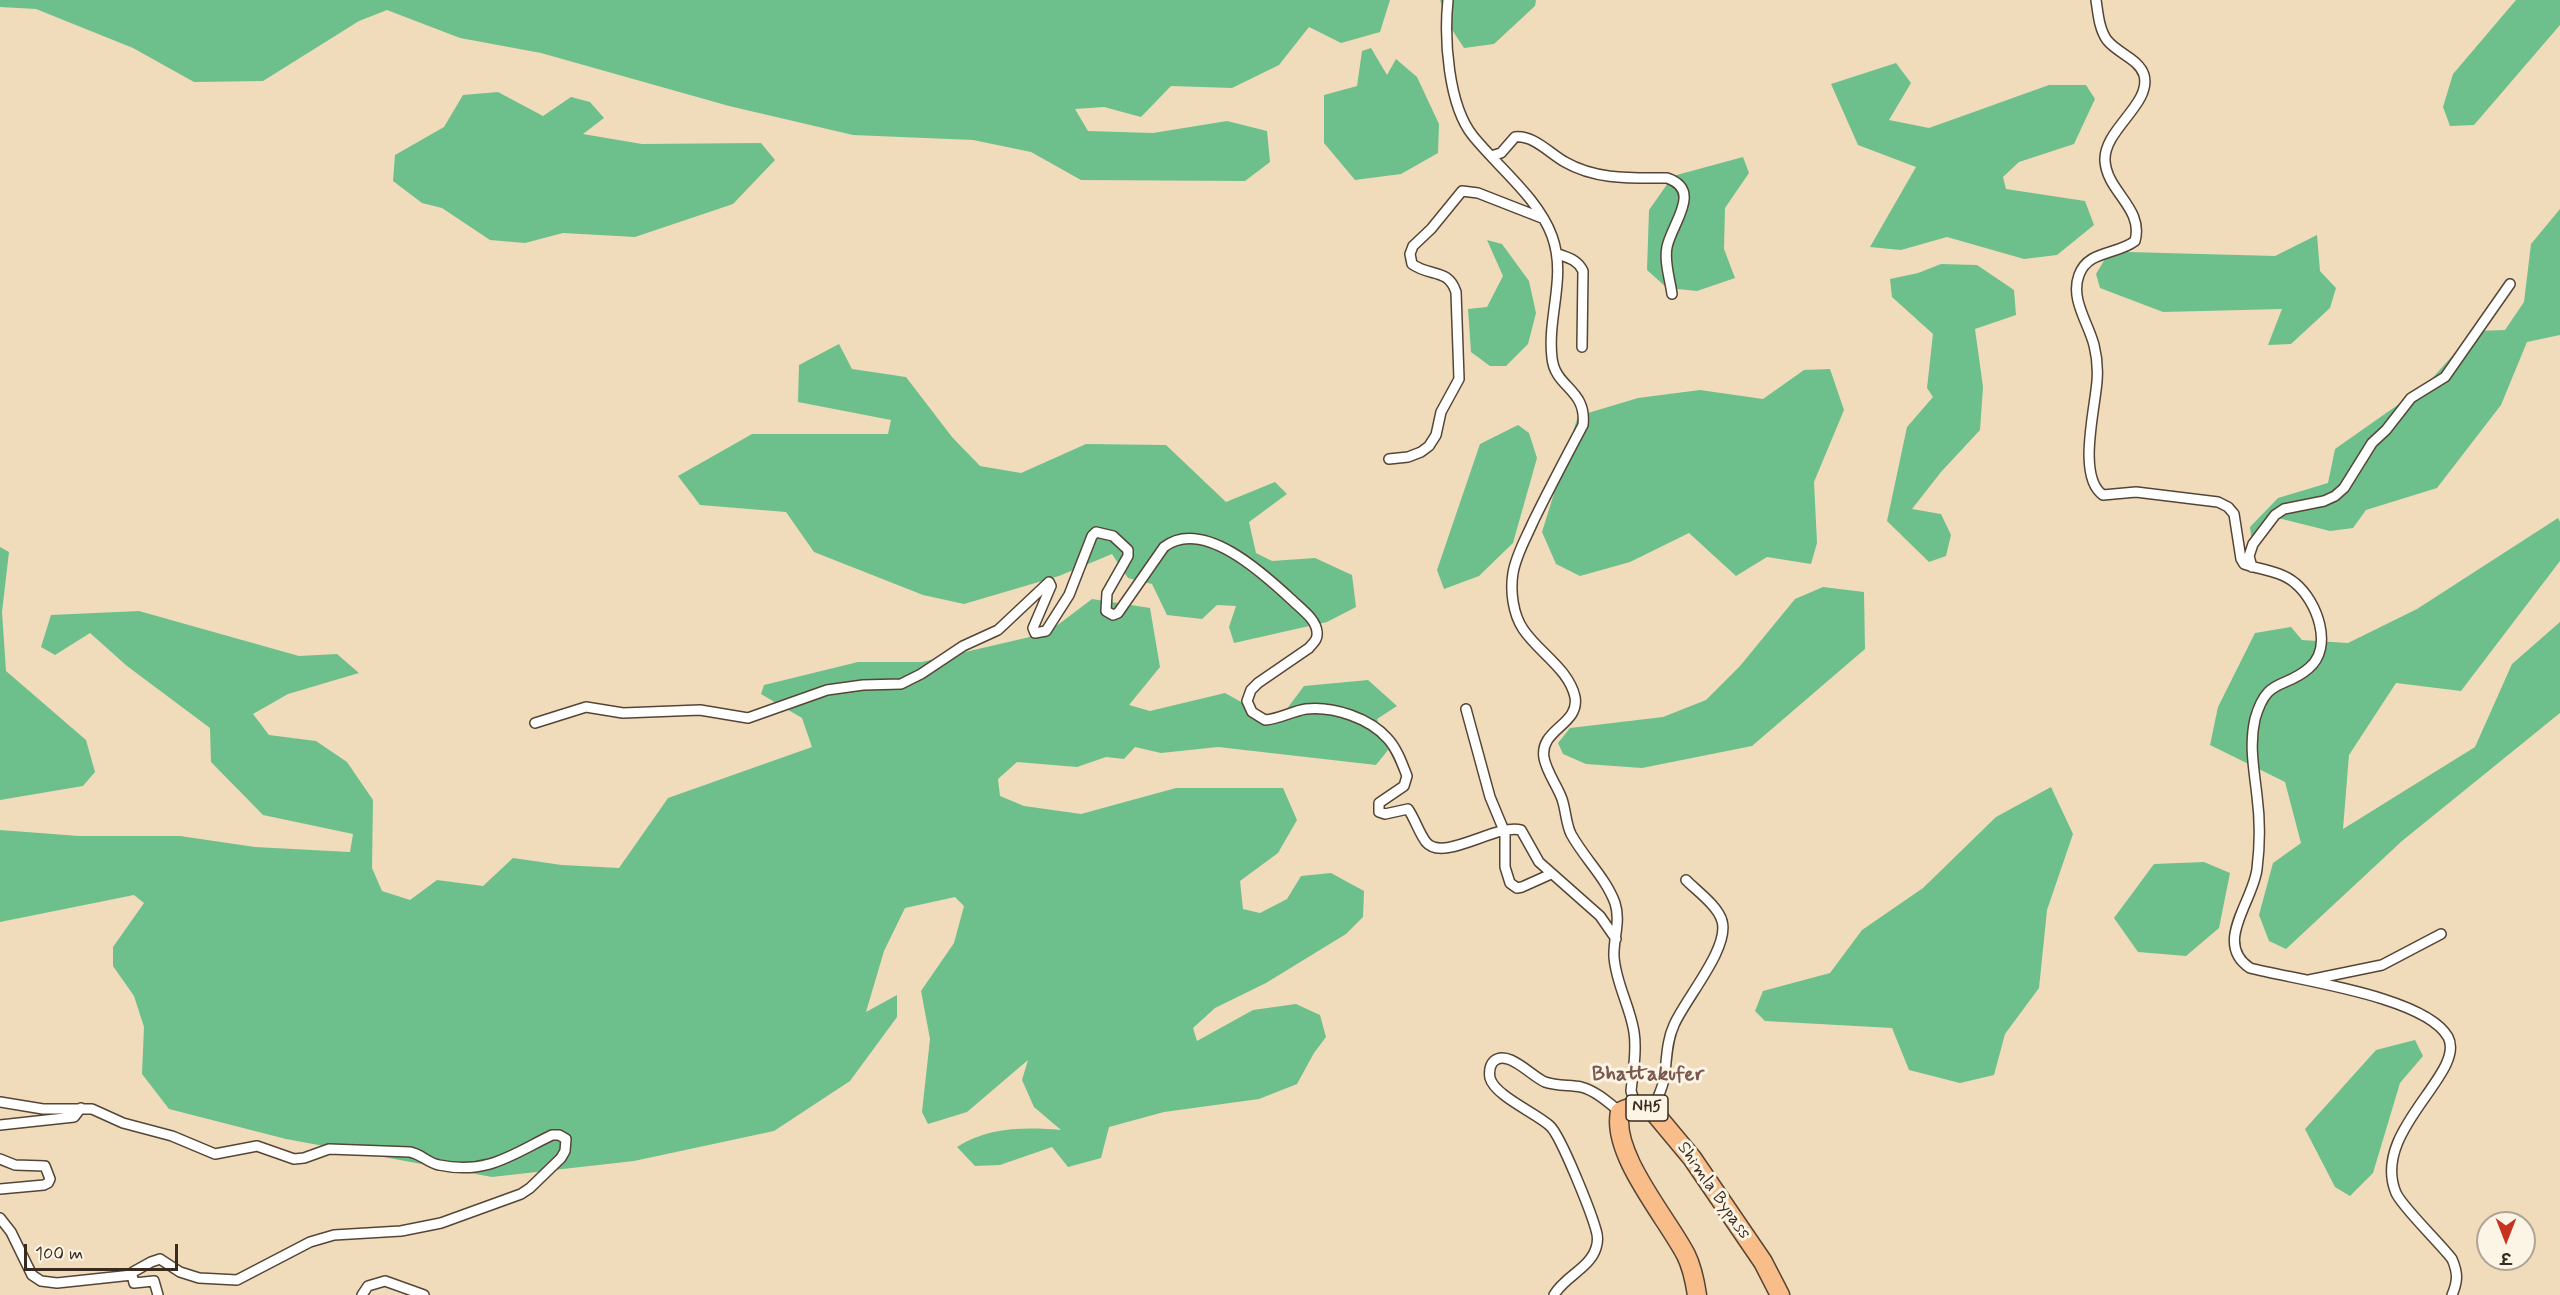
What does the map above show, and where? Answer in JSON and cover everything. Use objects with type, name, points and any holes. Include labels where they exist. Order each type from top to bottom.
[{"type":"highway","name":"NH5","points":[[1648,1108],[1628,1107],[1620,1112],[1618,1130],[1621,1144],[1686,1256],[1697,1295]]},
{"type":"highway","name":"Shimla Bypass","points":[[1648,1108],[1692,1158],[1763,1262],[1780,1295]]},
{"type":"street","points":[[1448,0],[1446,39],[1455,92],[1462,116],[1472,135],[1517,183],[1542,218],[1551,232],[1558,254],[1560,269],[1552,360],[1558,376],[1581,401],[1585,412],[1583,425],[1523,543],[1513,573],[1513,602],[1516,616],[1524,631],[1572,686],[1576,708],[1570,719],[1551,733],[1545,744],[1544,755],[1548,770],[1562,800],[1571,834],[1615,902],[1618,916],[1614,957],[1634,1033],[1632,1091],[1634,1100],[1648,1108],[1664,1080],[1669,1038],[1673,1025],[1709,965],[1724,932],[1722,920],[1715,909],[1686,880]]},
{"type":"street","points":[[2096,0],[2100,25],[2107,40],[2141,68],[2145,85],[2142,95],[2112,138],[2107,148],[2105,161],[2109,175],[2133,213],[2137,225],[2135,241],[2128,247],[2095,256],[2085,263],[2076,285],[2077,298],[2094,343],[2097,360],[2089,456],[2091,476],[2094,486],[2103,495],[2150,493],[2206,500],[2228,507],[2234,514],[2241,559],[2244,564],[2275,573],[2295,582],[2308,597],[2320,627],[2322,642],[2318,657],[2309,669],[2273,687],[2262,699],[2252,731],[2258,814],[2257,871],[2236,928],[2235,953],[2239,961],[2250,968],[2398,1003],[2425,1016],[2448,1038],[2451,1048],[2450,1059],[2410,1118],[2399,1139],[2393,1160],[2392,1176],[2397,1195],[2452,1259],[2457,1271],[2457,1283],[2452,1295]]},
{"type":"street","points":[[1491,156],[1500,153],[1515,137],[1521,136],[1583,171],[1607,176],[1666,178],[1676,181],[1685,196],[1683,207],[1666,249],[1672,294]]},
{"type":"street","points":[[1389,459],[1408,457],[1429,446],[1436,435],[1441,412],[1459,379],[1456,292],[1446,276],[1419,269],[1412,264],[1410,254],[1413,246],[1431,229],[1462,191],[1478,193],[1542,218]]},
{"type":"street","points":[[1558,254],[1580,264],[1583,271],[1582,347]]},
{"type":"street","points":[[2252,567],[2249,556],[2253,544],[2275,515],[2284,509],[2324,501],[2335,496],[2344,488],[2372,443],[2386,430],[2411,398],[2433,386],[2450,371],[2510,284]]},
{"type":"street","points":[[535,723],[586,707],[623,713],[700,710],[748,718],[827,690],[863,685],[901,684],[921,674],[963,646],[998,630],[1049,582],[1051,586],[1033,628],[1035,633],[1046,631],[1069,595],[1092,536],[1096,532],[1113,536],[1128,550],[1128,556],[1107,592],[1106,611],[1113,615],[1118,613],[1164,548],[1172,541],[1198,540],[1230,551],[1267,577],[1308,616],[1317,632],[1316,640],[1308,648],[1251,690],[1247,701],[1252,712],[1265,720],[1306,709],[1333,711],[1371,725],[1387,738],[1398,755],[1407,776],[1404,786],[1379,803],[1379,812],[1385,814],[1408,809],[1426,842],[1434,848],[1443,849],[1458,845],[1504,829],[1521,830],[1539,862],[1600,916],[1616,939]]},
{"type":"street","points":[[1466,710],[1490,797],[1504,829],[1505,867],[1510,883],[1517,888],[1522,887],[1551,874]]},
{"type":"street","points":[[2304,981],[2382,965],[2441,934]]},
{"type":"street","points":[[1554,1295],[1571,1275],[1590,1259],[1596,1248],[1597,1232],[1562,1144],[1552,1127],[1499,1091],[1490,1081],[1489,1069],[1494,1061],[1505,1058],[1516,1062],[1529,1074],[1547,1083],[1584,1088],[1599,1095],[1620,1112]]},
{"type":"street","points":[[0,1102],[48,1109],[92,1109],[147,1131],[171,1136],[211,1154],[226,1154],[260,1146],[294,1159],[329,1149],[410,1152],[442,1166],[479,1168],[552,1135],[559,1135],[566,1139],[565,1151],[561,1158],[527,1190],[461,1217],[401,1231],[360,1232],[322,1237],[237,1280],[192,1276],[160,1260],[151,1262],[133,1272],[132,1275],[57,1283],[41,1281],[32,1275],[11,1232],[0,1218]]},
{"type":"street","points":[[0,1125],[74,1117],[81,1108]]},
{"type":"street","points":[[0,1159],[15,1165],[45,1166],[50,1179],[44,1185],[0,1189]]},
{"type":"street","points":[[132,1275],[134,1283],[154,1281],[158,1295]]},
{"type":"street","points":[[362,1295],[368,1286],[385,1281],[424,1295]]},
{"type":"green space","points":[[0,0],[1390,0],[1380,32],[1341,43],[1309,27],[1279,65],[1232,88],[1171,86],[1141,117],[1104,107],[1075,109],[1088,131],[1153,133],[1227,121],[1267,131],[1270,162],[1245,181],[1081,180],[1031,152],[973,140],[853,135],[729,106],[541,53],[460,38],[387,10],[359,21],[263,81],[194,82],[133,48],[36,9],[0,7]]},
{"type":"green space","points":[[1440,0],[1536,0],[1535,6],[1494,44],[1464,48],[1447,22]]},
{"type":"green space","points":[[2516,0],[2560,0],[2560,25],[2474,125],[2450,126],[2443,107],[2453,74]]},
{"type":"green space","points":[[1371,48],[1387,75],[1396,59],[1417,77],[1439,124],[1438,153],[1401,174],[1355,180],[1324,143],[1324,95],[1357,86],[1362,51]]},
{"type":"green space","points":[[1896,63],[1911,83],[1889,120],[1929,128],[2049,85],[2086,85],[2095,99],[2074,144],[2019,162],[2003,177],[2006,189],[2085,201],[2094,225],[2057,255],[2024,259],[1947,237],[1901,250],[1870,247],[1916,167],[1858,145],[1831,84]]},
{"type":"green space","points":[[498,92],[543,116],[571,97],[590,102],[604,118],[583,134],[642,144],[761,143],[775,160],[733,204],[635,237],[563,233],[525,243],[490,240],[442,208],[422,203],[393,181],[395,155],[444,127],[463,95]]},
{"type":"green space","points":[[1743,157],[1749,173],[1725,208],[1724,249],[1735,278],[1697,291],[1667,288],[1647,270],[1649,210],[1673,176]]},
{"type":"green space","points":[[2560,209],[2560,335],[2527,342],[2501,405],[2437,488],[2366,510],[2353,528],[2330,531],[2278,518],[2252,543],[2250,527],[2278,498],[2328,483],[2335,449],[2426,385],[2475,331],[2505,330],[2524,302],[2531,244]]},
{"type":"green space","points":[[2317,235],[2320,271],[2336,288],[2330,308],[2291,344],[2268,345],[2282,309],[2163,312],[2100,288],[2096,274],[2105,259],[2128,252],[2275,256]]},
{"type":"green space","points":[[1487,240],[1502,244],[1529,281],[1536,313],[1528,344],[1506,366],[1490,366],[1471,352],[1468,309],[1487,307],[1503,276]]},
{"type":"green space","points":[[1941,264],[1977,265],[2014,290],[2016,315],[1975,329],[1983,387],[1980,430],[1941,472],[1912,509],[1941,514],[1951,535],[1946,556],[1929,562],[1887,521],[1907,427],[1933,397],[1927,388],[1933,334],[1892,297],[1890,279],[1918,273]]},
{"type":"green space","points":[[839,344],[852,369],[906,377],[952,437],[980,466],[1021,473],[1086,444],[1166,445],[1226,502],[1275,482],[1287,494],[1249,522],[1256,553],[1272,561],[1315,558],[1352,575],[1356,607],[1327,622],[1234,643],[1229,627],[1236,606],[1217,605],[1202,619],[1167,615],[1152,584],[1128,578],[1112,554],[1059,576],[964,604],[923,595],[814,552],[786,512],[700,505],[678,476],[752,434],[888,434],[891,420],[798,402],[799,365]]},
{"type":"green space","points":[[1830,369],[1844,410],[1814,482],[1817,543],[1811,564],[1767,557],[1736,576],[1689,533],[1630,562],[1580,576],[1556,564],[1542,532],[1578,416],[1638,398],[1700,390],[1763,399],[1804,370]]},
{"type":"green space","points":[[1518,425],[1529,433],[1537,458],[1513,543],[1479,576],[1444,589],[1437,570],[1480,444]]},
{"type":"green space","points":[[2558,518],[2560,522],[2560,561],[2461,691],[2396,683],[2349,755],[2343,829],[2475,747],[2512,664],[2560,622],[2560,713],[2402,841],[2286,949],[2269,941],[2259,915],[2273,863],[2301,843],[2285,782],[2210,745],[2218,707],[2255,633],[2291,627],[2302,640],[2348,643],[2417,609]]},
{"type":"green space","points":[[0,547],[9,552],[2,612],[6,671],[86,740],[95,772],[83,786],[0,800]]},
{"type":"green space","points":[[1823,587],[1864,592],[1865,649],[1752,746],[1642,768],[1586,764],[1563,754],[1558,743],[1570,728],[1663,717],[1706,700],[1740,666],[1795,599]]},
{"type":"green space","points":[[1092,599],[1150,608],[1160,667],[1129,705],[1150,711],[1225,693],[1277,722],[1304,686],[1368,680],[1397,706],[1377,719],[1388,750],[1376,765],[1218,747],[1161,753],[1135,747],[1124,759],[1106,757],[1077,767],[1017,762],[998,779],[1000,796],[1024,806],[1081,814],[1176,788],[1283,788],[1297,820],[1278,853],[1240,881],[1243,909],[1260,913],[1287,899],[1301,876],[1331,873],[1364,891],[1363,917],[1346,934],[1266,983],[1215,1008],[1193,1028],[1197,1041],[1253,1010],[1296,1004],[1320,1015],[1326,1037],[1314,1053],[1297,1084],[1259,1099],[1164,1112],[1109,1127],[1101,1158],[1068,1167],[1052,1147],[1000,1165],[975,1166],[957,1147],[981,1135],[994,1132],[1034,1129],[1061,1130],[1034,1107],[1022,1080],[1028,1060],[967,1112],[928,1124],[922,1112],[930,1039],[921,991],[954,943],[964,906],[955,897],[905,908],[884,951],[866,1012],[897,995],[897,1017],[850,1081],[774,1131],[634,1161],[492,1177],[286,1139],[169,1109],[142,1074],[144,1027],[134,996],[113,966],[113,947],[144,903],[134,895],[0,922],[0,830],[79,836],[180,836],[255,847],[350,852],[353,834],[263,815],[211,762],[210,728],[127,666],[90,633],[55,655],[41,647],[51,615],[139,611],[299,656],[337,654],[359,673],[288,694],[253,714],[269,735],[316,741],[347,762],[373,800],[372,868],[382,891],[410,900],[437,880],[483,886],[513,858],[562,865],[619,868],[668,798],[812,747],[802,718],[761,694],[764,685],[858,662],[922,662],[1047,633]]},
{"type":"green space","points":[[2051,787],[2073,834],[2047,910],[2039,988],[2005,1034],[1994,1075],[1960,1083],[1909,1070],[1892,1028],[1765,1021],[1755,1011],[1763,991],[1830,973],[1862,930],[1923,888],[1996,817]]},
{"type":"green space","points":[[2204,862],[2230,873],[2219,928],[2186,956],[2138,952],[2114,918],[2154,864]]},
{"type":"green space","points":[[2415,1040],[2423,1056],[2400,1083],[2373,1173],[2350,1196],[2335,1187],[2305,1129],[2376,1050]]},
{"type":"district","name":"Bhattakufer","points":[[1648,1076]]}]
